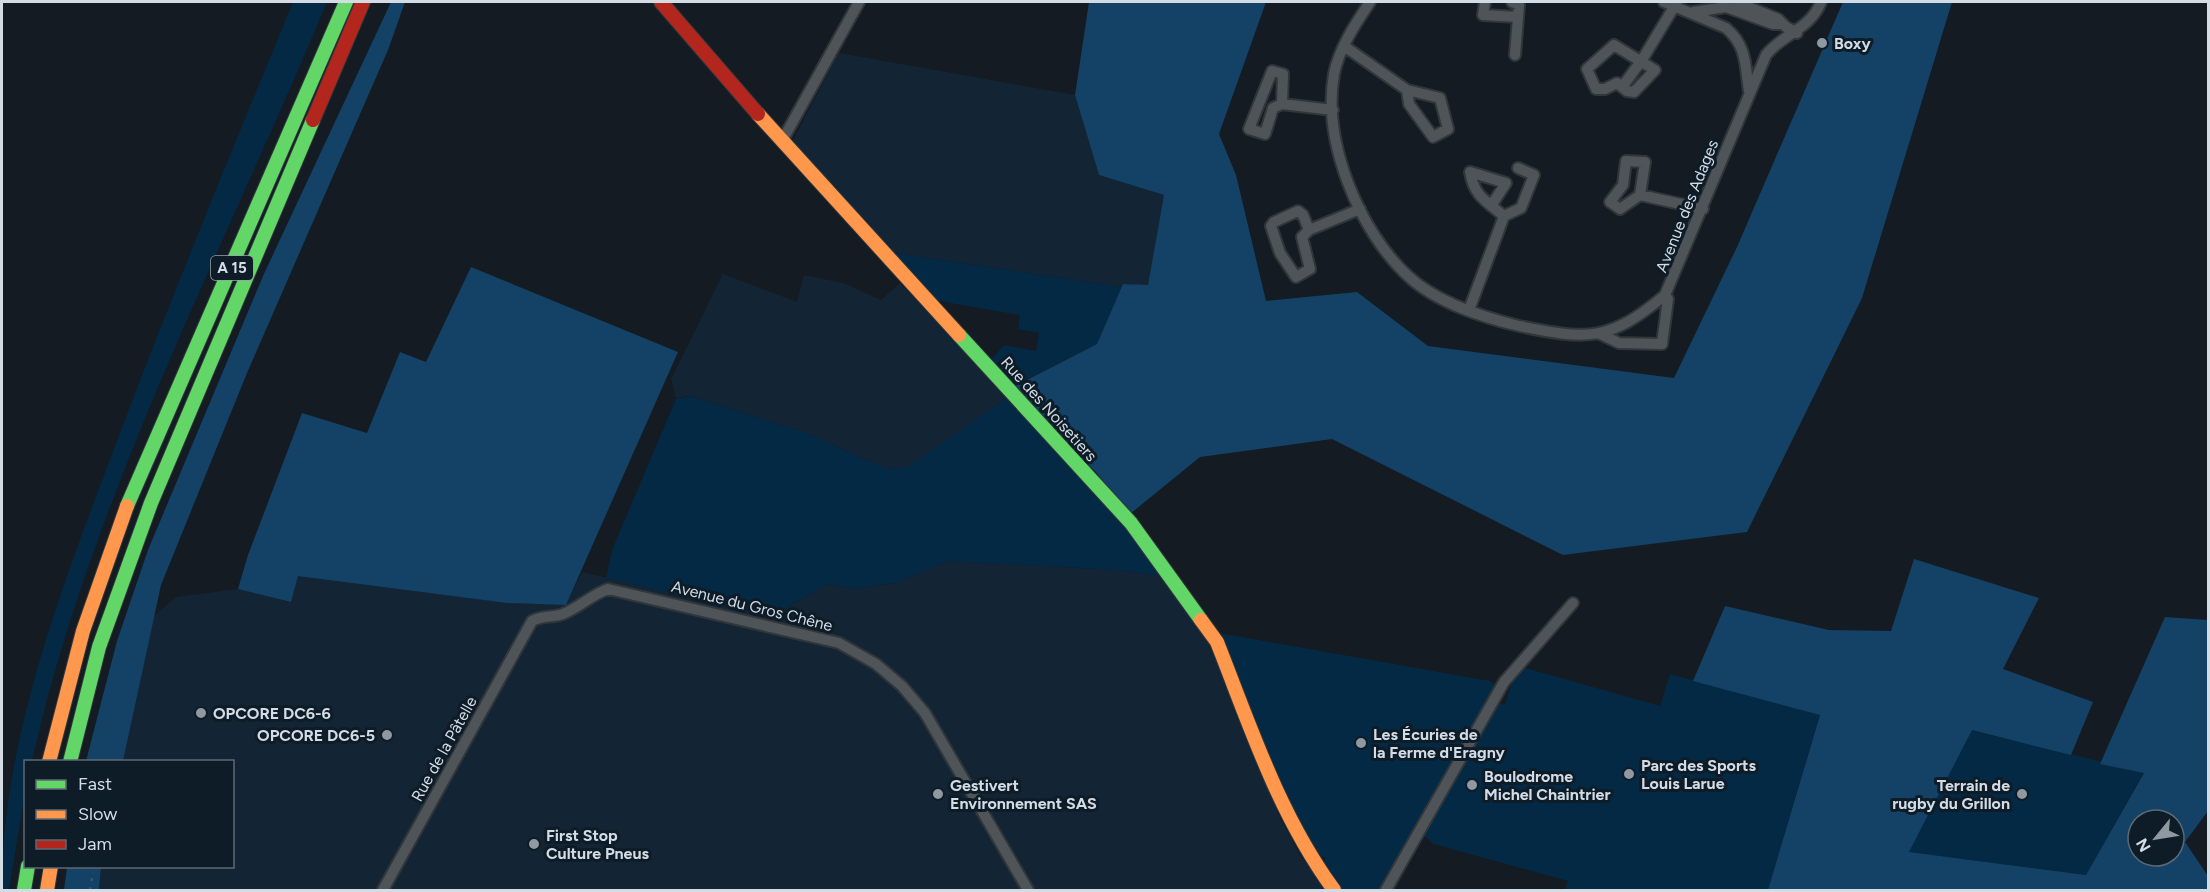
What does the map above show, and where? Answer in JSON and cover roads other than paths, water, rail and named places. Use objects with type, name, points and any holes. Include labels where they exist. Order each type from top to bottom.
[{"type":"main road","name":"A 15","points":[[50,760],[83,632],[130,499],[346,2]]},
{"type":"main road","name":"A 15","points":[[71,760],[99,647],[151,503],[363,2]]},
{"type":"main road","name":"Rue des Noisetiers","points":[[662,2],[782,141],[1131,523],[1217,642],[1281,804],[1309,856],[1334,891]]},
{"type":"main road","points":[[24,891],[28,868]]},
{"type":"main road","points":[[47,891],[51,868]]},
{"type":"street","points":[[782,141],[859,2]]},
{"type":"street","name":"Avenue des Adages","points":[[1370,2],[1344,46],[1334,72],[1333,110],[1342,165],[1371,232],[1409,277],[1437,296],[1468,310],[1509,323],[1577,336],[1600,334],[1622,327],[1642,315],[1665,295],[1703,209],[1749,92],[1772,48],[1797,33],[1804,23],[1816,13],[1821,2]]},
{"type":"street","points":[[1485,2],[1483,15],[1518,17]]},
{"type":"street","points":[[1512,2],[1519,4],[1515,55]]},
{"type":"street","points":[[1736,2],[1778,19],[1797,33]]},
{"type":"street","points":[[1622,87],[1642,60],[1672,3],[1726,28],[1740,41],[1749,92]]},
{"type":"street","points":[[1692,12],[1726,7],[1773,24],[1782,24]]},
{"type":"street","points":[[1614,45],[1642,60],[1655,70],[1634,92],[1617,82],[1605,89],[1596,89],[1587,69],[1614,45]]},
{"type":"street","points":[[1344,46],[1407,90],[1440,98],[1448,129],[1433,137],[1409,104],[1407,90]]},
{"type":"street","points":[[1282,105],[1283,74],[1272,71],[1249,129],[1265,134],[1274,108],[1282,105],[1333,110]]},
{"type":"street","points":[[1640,195],[1645,162],[1626,161],[1623,185],[1610,201],[1620,209],[1640,195],[1703,209]]},
{"type":"street","points":[[1468,310],[1504,216],[1521,208],[1534,175],[1518,168]]},
{"type":"street","points":[[1491,206],[1504,216]]},
{"type":"street","points":[[1309,230],[1303,215],[1298,211],[1274,222],[1271,226],[1280,252],[1296,277],[1310,269],[1302,237],[1309,230],[1360,209]]},
{"type":"street","points":[[1600,334],[1619,344],[1662,344],[1668,299],[1665,295]]},
{"type":"street","name":"Avenue du Gros Chêne","points":[[532,621],[542,615],[560,615],[579,607],[592,595],[608,589],[839,643],[876,664],[902,686],[925,713],[1028,891]]},
{"type":"street","points":[[1386,891],[1504,682],[1573,603]]},
{"type":"street","name":"Rue de la Pâtelle","points":[[383,891],[532,621]]},
{"type":"railway","points":[[90,890],[93,872]]},
{"type":"place","name":"Boxy","points":[[1822,43]]},
{"type":"place","name":"OPCORE DC6-6","points":[[201,713]]},
{"type":"place","name":"OPCORE DC6-5","points":[[387,735]]},
{"type":"place","name":"Les Écuries de la Ferme d'Eragny","points":[[1361,743]]},
{"type":"place","name":"Parc des Sports Louis Larue","points":[[1629,774]]},
{"type":"place","name":"Boulodrome Michel Chaintrier","points":[[1472,785]]},
{"type":"place","name":"Gestivert Environnement SAS","points":[[938,794]]},
{"type":"place","name":"Terrain de rugby du Grillon","points":[[2022,794]]},
{"type":"place","name":"First Stop Culture Pneus","points":[[534,844]]}]
